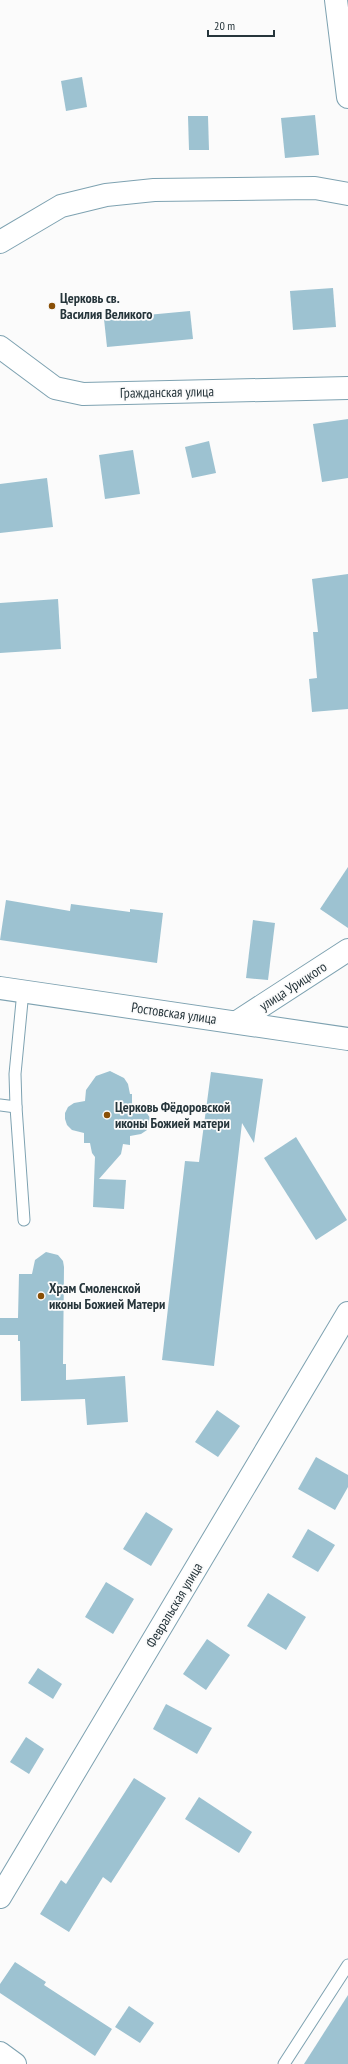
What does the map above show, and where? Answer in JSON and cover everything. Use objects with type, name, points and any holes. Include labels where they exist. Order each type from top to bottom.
[{"type":"street","points":[[336,0],[348,97]]},
{"type":"street","points":[[0,242],[61,206],[106,195],[154,190],[307,188],[348,194]]},
{"type":"street","name":"Гражданская улица","points":[[0,347],[55,388],[83,394],[348,388]]},
{"type":"street","name":"улица Урицкого","points":[[237,1022],[348,950]]},
{"type":"street","name":"Ростовская улица","points":[[0,988],[348,1038]]},
{"type":"street","name":"Февральская улица","points":[[0,1897],[348,1312]]},
{"type":"street","points":[[0,2053],[15,2064]]},
{"type":"lane","points":[[23,991],[15,1074],[24,1220]]},
{"type":"lane","points":[[0,1105],[16,1107]]},
{"type":"lane","points":[[284,2064],[348,1965]]},
{"type":"building","points":[[82,77],[87,107],[66,111],[61,81]]},
{"type":"building","points":[[315,115],[319,155],[285,158],[281,118]]},
{"type":"building","points":[[188,116],[208,116],[209,150],[189,150]]},
{"type":"building","points":[[333,288],[336,327],[293,330],[290,291]]},
{"type":"building","points":[[190,311],[193,339],[107,347],[104,319]]},
{"type":"building","points":[[348,419],[348,478],[322,482],[313,424]]},
{"type":"building","points":[[209,441],[216,473],[192,478],[185,447]]},
{"type":"building","points":[[133,450],[140,494],[105,499],[99,455]]},
{"type":"building","points":[[47,478],[53,527],[0,533],[0,484]]},
{"type":"building","points":[[348,574],[348,709],[312,712],[309,679],[317,678],[313,632],[318,632],[312,579]]},
{"type":"building","points":[[58,599],[61,649],[0,653],[0,603]]},
{"type":"building","points":[[348,867],[348,928],[320,909]]},
{"type":"building","points":[[6,900],[70,911],[71,904],[130,912],[130,909],[163,913],[157,963],[0,940]]},
{"type":"building","points":[[253,920],[275,923],[268,980],[246,978]]},
{"type":"building","name":"Церковь Фёдоровской иконы Божией матери","points":[[110,1071],[124,1078],[128,1084],[130,1094],[132,1094],[132,1105],[143,1107],[150,1118],[147,1130],[141,1134],[130,1136],[130,1145],[123,1144],[121,1154],[99,1179],[126,1180],[124,1209],[93,1207],[95,1157],[92,1153],[90,1143],[84,1143],[84,1133],[72,1130],[67,1125],[65,1119],[65,1113],[68,1107],[74,1103],[85,1101],[86,1090],[96,1076]]},
{"type":"building","points":[[211,1072],[263,1079],[254,1143],[242,1123],[214,1366],[162,1360],[185,1161],[199,1162]]},
{"type":"building","points":[[296,1137],[347,1220],[316,1240],[264,1158]]},
{"type":"building","points":[[46,1252],[58,1255],[63,1261],[64,1267],[63,1364],[66,1364],[66,1380],[125,1376],[128,1422],[87,1425],[85,1399],[21,1401],[20,1341],[18,1341],[18,1335],[0,1335],[0,1318],[18,1318],[19,1274],[32,1274],[35,1260]]},
{"type":"building","points":[[217,1410],[240,1426],[218,1457],[195,1442]]},
{"type":"building","points":[[316,1457],[348,1475],[348,1487],[335,1510],[298,1489]]},
{"type":"building","points":[[146,1512],[173,1529],[151,1566],[123,1549]]},
{"type":"building","points":[[308,1529],[335,1545],[318,1572],[292,1557]]},
{"type":"building","points":[[106,1582],[134,1599],[113,1634],[85,1617]]},
{"type":"building","points":[[268,1593],[306,1617],[286,1650],[247,1626]]},
{"type":"building","points":[[207,1639],[230,1655],[206,1690],[183,1674]]},
{"type":"building","points":[[38,1668],[62,1684],[53,1699],[28,1683]]},
{"type":"building","points":[[166,1704],[212,1728],[197,1754],[153,1729]]},
{"type":"building","points":[[26,1737],[44,1749],[29,1774],[10,1762]]},
{"type":"building","points":[[134,1778],[166,1798],[111,1883],[103,1877],[69,1932],[40,1914],[61,1880],[66,1884]]},
{"type":"building","points":[[199,1797],[252,1832],[239,1853],[185,1819]]},
{"type":"building","points":[[15,1962],[46,1982],[44,1985],[112,2029],[95,2056],[0,1993],[0,1984]]},
{"type":"building","points":[[348,1995],[348,2064],[304,2064]]},
{"type":"building","points":[[129,2006],[154,2023],[140,2043],[115,2027]]},
{"type":"place","name":"Церковь св. Василия Великого","points":[[52,306]]},
{"type":"place","name":"Церковь Фёдоровской иконы Божией матери","points":[[107,1115]]},
{"type":"place","name":"Храм Смоленской иконы Божией Матери","points":[[41,1296]]}]
